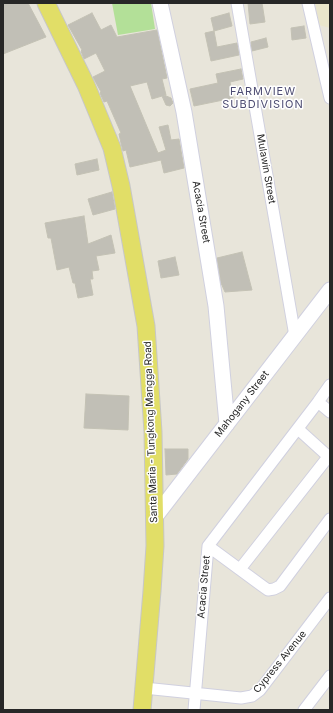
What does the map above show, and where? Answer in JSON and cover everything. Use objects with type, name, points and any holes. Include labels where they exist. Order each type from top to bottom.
[{"type":"main road","name":"Santa Maria - Tungkong Mangga Road","points":[[46,3],[86,85],[107,134],[121,186],[144,313],[148,347],[153,432],[155,518],[152,591],[142,710]]},
{"type":"street","name":"Acacia Street","points":[[160,3],[184,112],[216,306],[227,424]]},
{"type":"street","name":"Mulawin Street","points":[[237,3],[295,336]]},
{"type":"street","points":[[308,3],[329,82],[330,98]]},
{"type":"street","name":"Mahogany Street","points":[[155,518],[330,290]]},
{"type":"street","name":"Acacia Street","points":[[194,710],[208,546],[330,385]]},
{"type":"street","points":[[318,402],[330,412]]},
{"type":"street","points":[[240,569],[329,458],[298,429]]},
{"type":"street","points":[[208,546],[268,590],[274,589],[280,586],[330,519]]},
{"type":"street","name":"Cypress Avenue","points":[[144,688],[241,698],[252,696],[260,690],[330,598]]},
{"type":"street","points":[[304,710],[330,676]]},
{"type":"shaded area","points":[[315,3],[330,3],[330,28],[319,25]]},
{"type":"green space","points":[[112,3],[151,3],[155,29],[118,35]]},
{"type":"building","points":[[3,3],[28,3],[46,37],[3,54]]},
{"type":"building","points":[[248,3],[262,3],[265,22],[250,24]]},
{"type":"building","points":[[92,13],[101,30],[111,25],[117,37],[157,30],[167,78],[162,79],[166,95],[164,95],[171,98],[173,103],[170,106],[166,105],[162,96],[152,99],[147,82],[130,86],[158,153],[166,150],[159,127],[168,125],[171,140],[179,139],[184,168],[164,173],[161,160],[130,167],[126,150],[123,151],[119,134],[121,133],[107,101],[104,102],[100,93],[101,92],[93,77],[105,71],[96,53],[84,59],[82,50],[68,25]]},
{"type":"building","points":[[229,13],[232,26],[214,31],[211,18]]},
{"type":"building","points":[[304,26],[306,38],[292,40],[291,28]]},
{"type":"building","points":[[214,31],[217,47],[237,43],[239,55],[211,61],[205,33]]},
{"type":"building","points":[[266,38],[268,47],[252,51],[251,42]]},
{"type":"building","points":[[241,69],[243,79],[230,82],[233,98],[194,106],[190,89],[218,83],[216,74]]},
{"type":"building","points":[[97,159],[99,170],[77,175],[75,164]]},
{"type":"building","points":[[112,192],[115,209],[93,215],[88,199]]},
{"type":"building","points":[[84,216],[88,244],[111,235],[115,253],[96,256],[99,270],[92,271],[93,279],[90,279],[93,295],[78,298],[75,283],[73,283],[69,267],[57,270],[51,238],[48,238],[45,223]]},
{"type":"building","points":[[242,252],[252,290],[225,292],[221,283],[217,258]]},
{"type":"building","points":[[175,257],[179,275],[161,278],[158,261]]},
{"type":"building","points":[[86,394],[129,396],[128,430],[84,428]]},
{"type":"building","points":[[165,449],[188,449],[188,459],[177,474],[166,475]]},
{"type":"district","name":"FARMVIEW SUBDIVISION","points":[[263,98]]}]
